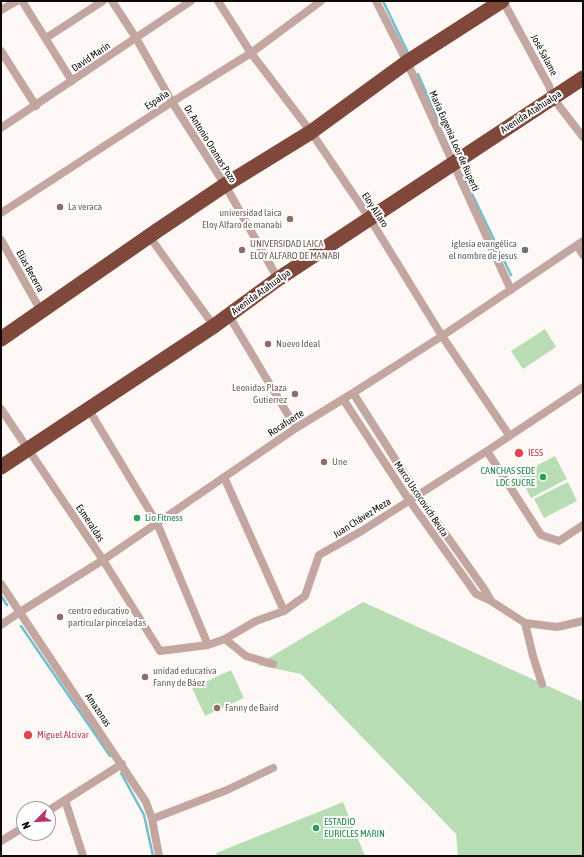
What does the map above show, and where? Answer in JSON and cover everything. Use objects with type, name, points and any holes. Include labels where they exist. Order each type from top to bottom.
[{"type":"highway","points":[[1,339],[148,236],[225,185],[311,132],[407,62],[503,1]]},
{"type":"highway","name":"Avenida Atahualpa","points":[[1,467],[229,316],[278,278],[583,78]]},
{"type":"street","points":[[1,10],[16,1]]},
{"type":"street","points":[[22,1],[72,81]]},
{"type":"street","points":[[46,38],[103,1]]},
{"type":"street","name":"Dr. Antonio Oramas Pozo","points":[[112,1],[136,38],[172,102],[225,185],[278,278]]},
{"type":"street","name":"David Marín","points":[[1,128],[191,1]]},
{"type":"street","name":"Eloy Alfaro","points":[[218,1],[252,53],[311,132],[370,219],[442,336],[509,435]]},
{"type":"street","name":"España","points":[[1,213],[172,102],[252,53],[321,1]]},
{"type":"street","name":"María Eugenia Loor de Ruperti","points":[[376,1],[407,62],[511,290]]},
{"type":"street","name":"José Salame","points":[[503,1],[549,86],[553,98],[583,137]]},
{"type":"street","points":[[1,51],[36,106]]},
{"type":"street","points":[[148,236],[214,326]]},
{"type":"street","name":"Elias Becerra","points":[[1,240],[41,311]]},
{"type":"street","points":[[580,243],[583,255]]},
{"type":"street","name":"Rocafuerte","points":[[1,625],[103,560],[296,428],[343,400],[442,336],[580,243]]},
{"type":"street","points":[[229,316],[296,428]]},
{"type":"street","name":"Juan Chávez Meza","points":[[160,651],[208,645],[225,639],[256,621],[284,610],[305,596],[319,555],[360,532],[487,451],[583,387]]},
{"type":"street","name":"Marco Uscocovich Beuta","points":[[353,393],[418,495],[485,590],[491,601]]},
{"type":"street","name":"Marco Uscocovich Beuta","points":[[343,400],[409,500],[476,594],[491,601],[525,623],[557,627],[583,620]]},
{"type":"street","name":"Esmeraldas","points":[[1,409],[103,560],[160,651]]},
{"type":"street","points":[[89,410],[157,523],[208,645]]},
{"type":"street","points":[[487,451],[541,535],[558,541],[583,525]]},
{"type":"street","points":[[224,477],[284,610]]},
{"type":"street","name":"Amazonas","points":[[1,584],[146,802],[152,819],[159,856]]},
{"type":"street","points":[[525,623],[542,684]]},
{"type":"street","points":[[225,639],[246,656],[273,664]]},
{"type":"street","points":[[56,806],[122,764]]},
{"type":"street","points":[[152,819],[227,790],[273,768]]},
{"type":"street","points":[[65,800],[83,856]]},
{"type":"street","points":[[1,841],[16,831]]},
{"type":"green space","points":[[545,329],[556,347],[523,369],[511,351]]},
{"type":"green space","name":"CANCHAS SEDE LDC SUCRE","points":[[555,456],[567,479],[531,498],[519,475]]},
{"type":"green space","points":[[568,482],[577,501],[544,518],[534,499]]},
{"type":"green space","points":[[363,602],[583,702],[583,856],[458,856],[456,834],[301,674],[257,665]]},
{"type":"green space","points":[[231,670],[244,698],[205,716],[192,688]]},
{"type":"green space","name":"ESTADIO EURICLES MARIN","points":[[343,802],[365,856],[217,856],[216,853]]},
{"type":"waterway","points":[[383,1],[409,55]]},
{"type":"waterway","points":[[418,74],[437,118]]},
{"type":"waterway","points":[[463,175],[511,275]]},
{"type":"waterway","points":[[1,596],[7,605]]},
{"type":"waterway","points":[[21,626],[110,756]]},
{"type":"waterway","points":[[121,773],[144,815],[153,856]]},
{"type":"place","name":"La veraca","points":[[60,207]]},
{"type":"place","name":"universidad laica Eloy Alfaro de manabi","points":[[290,219]]},
{"type":"place","name":"UNIVERSIDAD LAICA ELOY ALFARO DE MANABI","points":[[242,250]]},
{"type":"place","name":"iglesia evangélica el nombre de jesus","points":[[525,250]]},
{"type":"place","name":"Nuevo Ideal","points":[[268,344]]},
{"type":"place","name":"Leonidas Plaza Gutierrez","points":[[295,394]]},
{"type":"place","name":"IESS","points":[[519,453]]},
{"type":"place","name":"Une","points":[[324,462]]},
{"type":"place","name":"CANCHAS SEDE LDC SUCRE","points":[[543,477]]},
{"type":"place","name":"Lio Fitness","points":[[137,518]]},
{"type":"place","name":"centro educativo particular pinceladas","points":[[60,617]]},
{"type":"place","name":"unidad educativa Fanny de Báez","points":[[145,677]]},
{"type":"place","name":"Fanny de Baird","points":[[217,708]]},
{"type":"place","name":"Miguel Alcivar","points":[[28,735]]},
{"type":"place","name":"ESTADIO EURICLES MARIN","points":[[316,828]]}]
